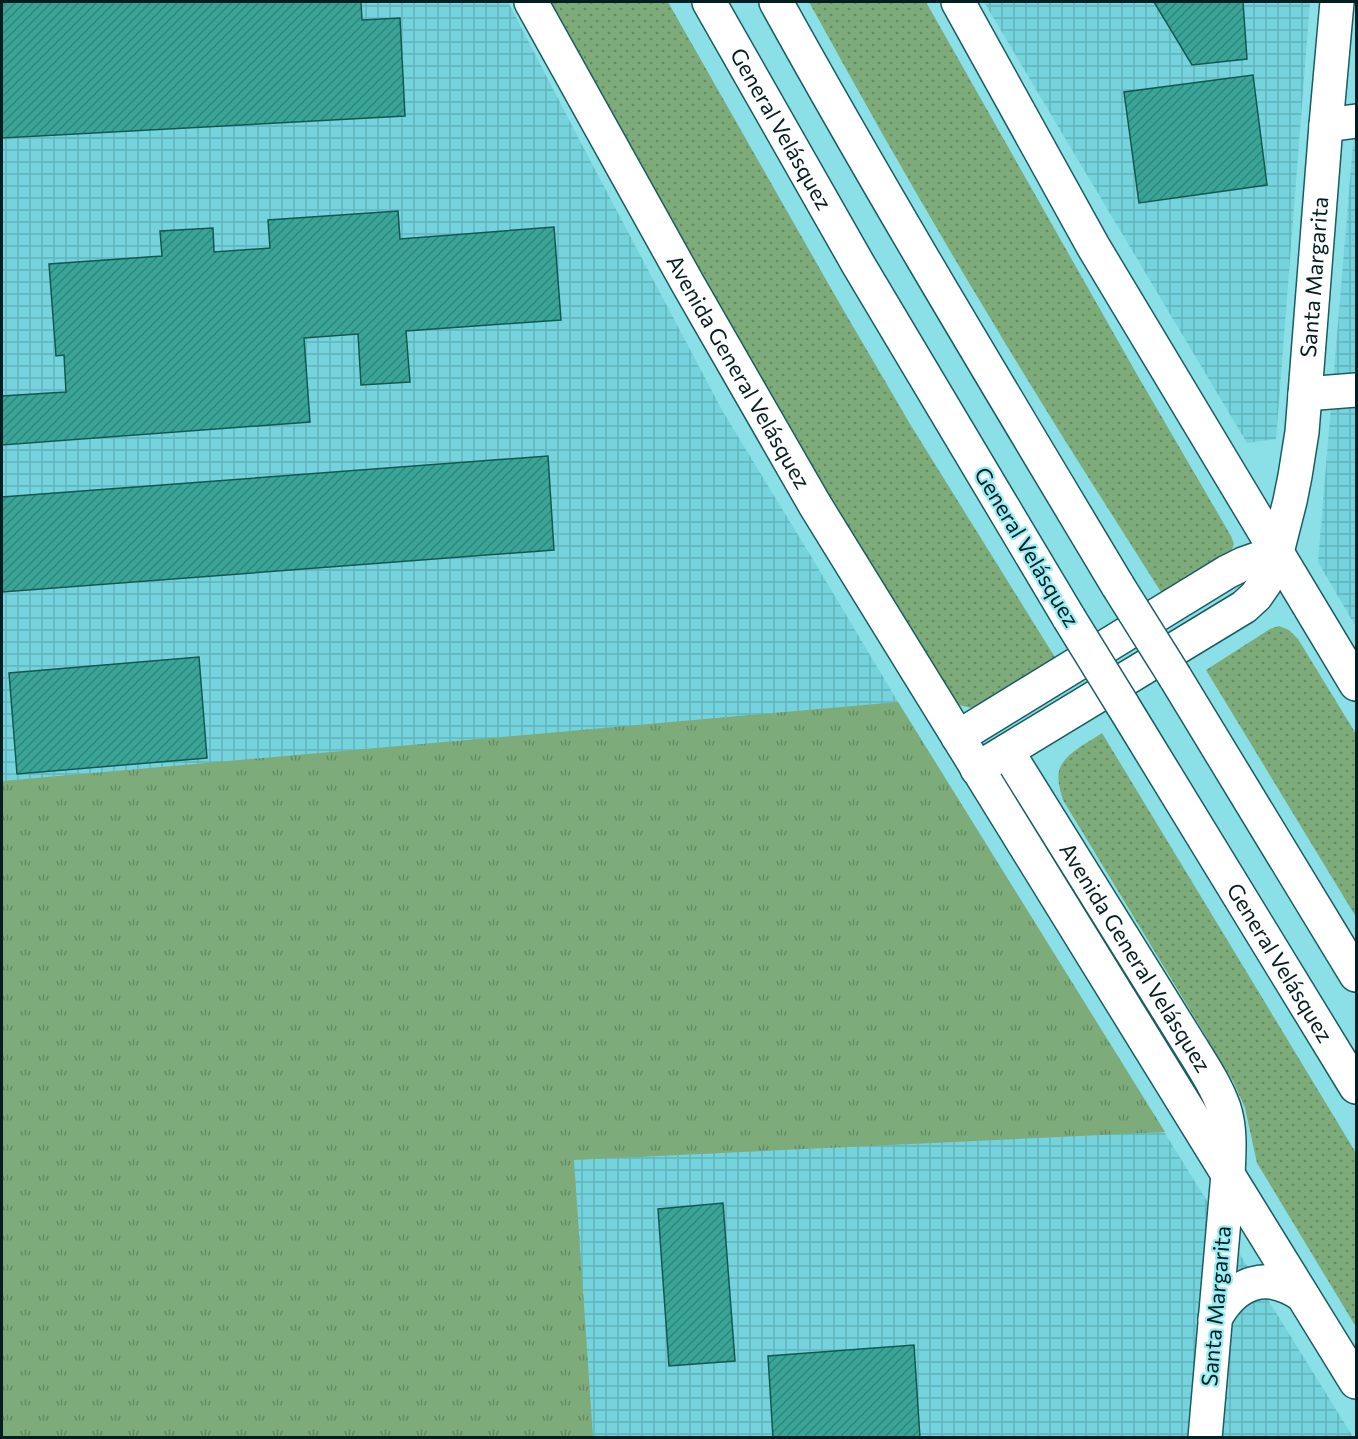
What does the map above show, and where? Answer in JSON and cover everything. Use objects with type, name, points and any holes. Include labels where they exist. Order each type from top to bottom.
[{"type":"main road","name":"Avenida General Velásquez","points":[[531,2],[676,264],[838,543],[1356,1382]]},
{"type":"main road","name":"General Velásquez","points":[[709,2],[858,264],[1069,618],[1356,1087]]},
{"type":"main road","points":[[776,2],[891,206],[1118,586],[1356,975]]},
{"type":"main road","points":[[958,2],[1093,246],[1356,684]]},
{"type":"main road","name":"Santa Margarita","points":[[1277,552],[1290,501],[1302,432],[1341,123],[1337,2]]},
{"type":"main road","points":[[1305,394],[1356,390]]},
{"type":"main road","points":[[958,737],[1227,572],[1277,552]]},
{"type":"main road","points":[[977,769],[1244,608],[1265,583],[1273,568],[1277,552]]},
{"type":"main road","name":"Avenida General Velásquez","points":[[1007,752],[1211,1080],[1224,1108],[1227,1122],[1228,1174]]},
{"type":"main road","name":"Santa Margarita","points":[[1204,1437],[1228,1174]]},
{"type":"main road","points":[[1215,1319],[1231,1297],[1240,1290],[1262,1281],[1278,1282],[1302,1295]]},
{"type":"shaded area","points":[[2,2],[508,2],[723,412],[898,702],[1353,1437],[2,1438]]},
{"type":"shaded area","points":[[984,2],[1310,2],[1276,439],[1247,443]]},
{"type":"shaded area","points":[[1356,120],[1356,627],[1318,562]]},
{"type":"green space","points":[[547,2],[668,2],[910,424],[1056,659],[972,708],[958,705],[825,492]]},
{"type":"green space","points":[[809,2],[926,2],[1231,536],[1234,544],[1230,554],[1173,590],[1161,592],[968,282]]},
{"type":"green space","points":[[1279,626],[1289,630],[1298,639],[1356,734],[1356,917],[1206,670],[1270,629]]},
{"type":"green space","points":[[898,702],[1165,1132],[574,1160],[593,1437],[2,1437],[2,781]]},
{"type":"green space","points":[[1102,733],[1356,1153],[1356,1327],[1257,1163],[1245,1108],[1233,1081],[1063,800],[1058,778],[1062,765],[1071,754]]},
{"type":"building","points":[[2,2],[361,2],[362,20],[400,18],[405,116],[2,138]]},
{"type":"building","points":[[1154,2],[1243,2],[1247,59],[1192,65]]},
{"type":"building","points":[[1253,75],[1267,185],[1139,203],[1124,92]]},
{"type":"building","points":[[398,211],[400,239],[554,227],[561,320],[406,331],[410,382],[361,385],[358,334],[304,338],[310,422],[2,445],[2,396],[66,392],[64,355],[56,356],[49,264],[162,256],[160,231],[213,228],[214,252],[270,248],[268,220]]},
{"type":"building","points":[[548,456],[554,550],[2,592],[2,497]]},
{"type":"building","points":[[199,657],[207,758],[17,774],[9,673]]},
{"type":"building","points":[[723,1203],[735,1361],[669,1366],[658,1209]]},
{"type":"building","points":[[914,1345],[920,1438],[773,1438],[768,1356]]}]
